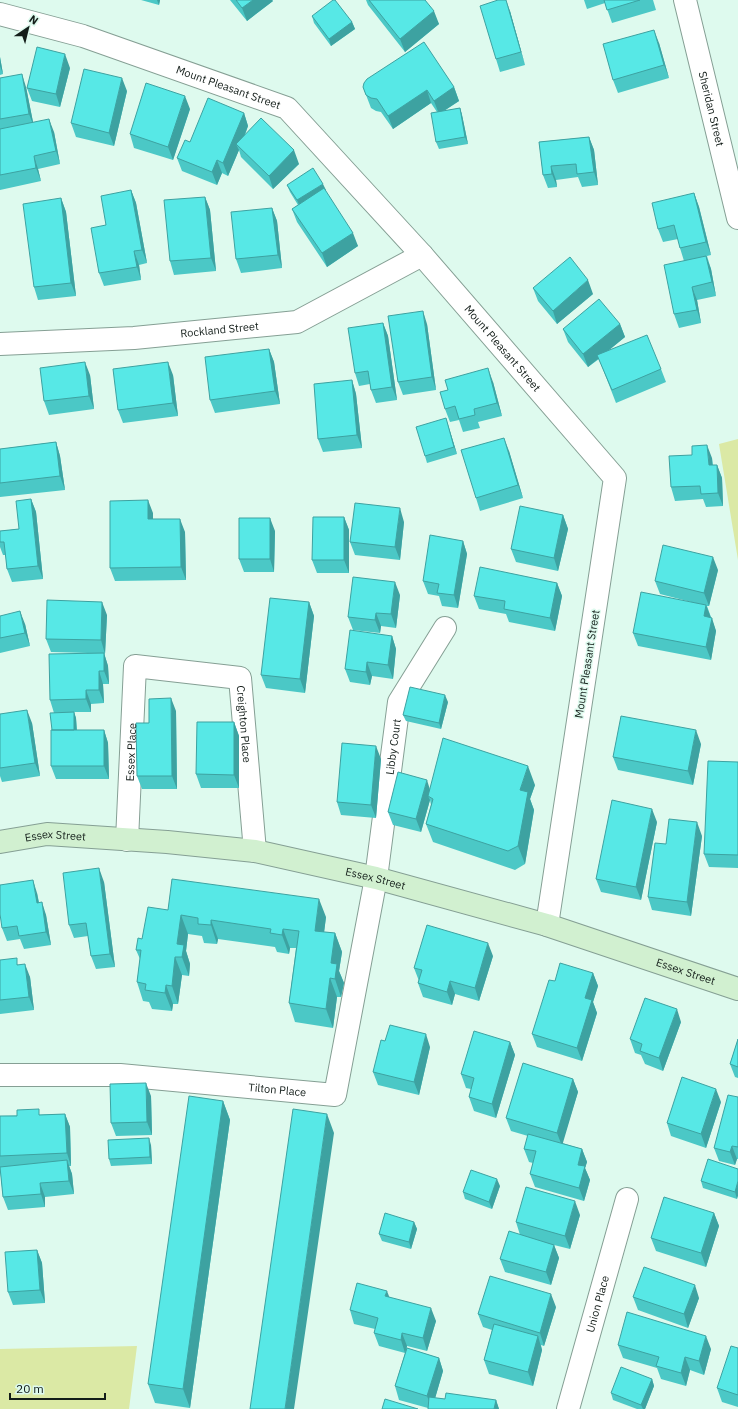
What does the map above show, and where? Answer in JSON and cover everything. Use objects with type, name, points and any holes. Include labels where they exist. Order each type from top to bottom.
[{"type":"main road","name":"Essex Street","points":[[0,842],[48,834],[167,842],[255,851],[376,878],[547,925],[738,990]]},
{"type":"street","name":"Sheridan Street","points":[[685,0],[738,218]]},
{"type":"street","name":"Mount Pleasant Street","points":[[0,14],[83,36],[287,108],[422,255],[615,478],[547,925]]},
{"type":"street","name":"Rockland Street","points":[[0,344],[134,338],[297,322],[422,255]]},
{"type":"street","name":"Libby Court","points":[[376,878],[399,702],[445,628]]},
{"type":"street","name":"Essex Place","points":[[127,840],[135,666]]},
{"type":"street","name":"Creighton Place","points":[[135,666],[240,678],[255,851]]},
{"type":"street","name":"Tilton Place","points":[[0,1075],[120,1075],[335,1095],[376,878]]},
{"type":"street","name":"Union Place","points":[[568,1409],[627,1199]]},
{"type":"green space","points":[[738,439],[738,560],[719,444]]},
{"type":"green space","points":[[137,1346],[129,1409],[0,1409],[0,1349]]},
{"type":"building","points":[[236,0],[253,0],[242,8]]},
{"type":"building","points":[[335,0],[352,22],[329,39],[312,16]]},
{"type":"building","points":[[369,0],[425,0],[434,11],[400,39]]},
{"type":"building","points":[[498,0],[506,0],[521,52],[496,59],[480,6]]},
{"type":"building","points":[[604,0],[640,0],[607,10]]},
{"type":"building","points":[[654,30],[664,65],[613,80],[603,44]]},
{"type":"building","points":[[424,42],[454,87],[434,101],[427,90],[388,116],[377,99],[366,95],[363,87],[364,83],[367,79]]},
{"type":"building","points":[[37,47],[65,54],[56,94],[27,88]]},
{"type":"building","points":[[84,69],[122,78],[109,133],[71,123]]},
{"type":"building","points":[[22,74],[29,114],[0,119],[0,78]]},
{"type":"building","points":[[146,83],[185,96],[168,147],[130,134]]},
{"type":"building","points":[[208,98],[244,113],[223,163],[217,160],[212,172],[177,158],[185,140],[190,142]]},
{"type":"building","points":[[460,108],[465,137],[436,142],[431,113]]},
{"type":"building","points":[[261,118],[294,150],[269,176],[236,144]]},
{"type":"building","points":[[49,119],[56,151],[34,156],[36,168],[0,175],[0,129]]},
{"type":"building","points":[[589,137],[594,172],[577,174],[576,164],[551,166],[552,174],[543,175],[539,142]]},
{"type":"building","points":[[313,168],[323,184],[297,200],[287,185]]},
{"type":"building","points":[[324,188],[353,233],[322,253],[292,209]]},
{"type":"building","points":[[131,190],[142,250],[134,251],[137,267],[99,273],[91,228],[106,225],[101,196]]},
{"type":"building","points":[[694,193],[706,242],[680,248],[674,225],[658,229],[652,203]]},
{"type":"building","points":[[205,197],[211,258],[170,261],[164,200]]},
{"type":"building","points":[[61,198],[71,283],[34,287],[23,204]]},
{"type":"building","points":[[272,208],[278,255],[236,259],[231,212]]},
{"type":"building","points":[[706,256],[712,282],[692,287],[697,310],[674,314],[664,265]]},
{"type":"building","points":[[570,257],[588,280],[553,311],[533,288]]},
{"type":"building","points":[[599,299],[620,324],[583,354],[563,329]]},
{"type":"building","points":[[423,311],[432,377],[398,382],[388,316]]},
{"type":"building","points":[[383,323],[392,387],[371,390],[368,371],[355,373],[348,328]]},
{"type":"building","points":[[647,335],[661,369],[612,390],[597,355]]},
{"type":"building","points":[[269,349],[275,391],[210,400],[205,357]]},
{"type":"building","points":[[85,362],[89,396],[44,401],[40,368]]},
{"type":"building","points":[[168,362],[173,403],[118,410],[113,369]]},
{"type":"building","points":[[488,368],[497,403],[474,409],[475,415],[459,419],[455,406],[445,409],[440,392],[448,390],[445,380]]},
{"type":"building","points":[[352,380],[357,435],[318,439],[314,384]]},
{"type":"building","points":[[446,418],[454,447],[425,456],[416,427]]},
{"type":"building","points":[[504,438],[518,485],[476,498],[461,450]]},
{"type":"building","points":[[56,442],[60,476],[0,483],[0,449]]},
{"type":"building","points":[[707,445],[709,465],[717,465],[718,493],[701,494],[700,486],[671,487],[669,456],[692,455],[692,446]]},
{"type":"building","points":[[31,499],[38,566],[7,569],[4,542],[0,542],[0,531],[19,529],[16,501]]},
{"type":"building","points":[[148,500],[148,519],[180,519],[181,567],[110,568],[110,501]]},
{"type":"building","points":[[355,503],[400,508],[395,547],[350,542]]},
{"type":"building","points":[[520,506],[563,515],[554,558],[511,549]]},
{"type":"building","points":[[313,517],[344,517],[344,560],[312,560]]},
{"type":"building","points":[[239,518],[270,518],[270,559],[239,559]]},
{"type":"building","points":[[430,535],[463,541],[454,595],[437,593],[439,584],[423,581]]},
{"type":"building","points":[[663,545],[713,557],[704,593],[655,581]]},
{"type":"building","points":[[480,567],[557,583],[550,618],[504,609],[505,601],[474,596]]},
{"type":"building","points":[[353,577],[395,582],[391,614],[376,613],[375,620],[348,617]]},
{"type":"building","points":[[641,592],[706,605],[704,616],[712,618],[706,647],[633,633]]},
{"type":"building","points":[[270,598],[309,602],[300,679],[261,675]]},
{"type":"building","points":[[47,600],[102,602],[101,640],[46,639]]},
{"type":"building","points":[[20,611],[25,633],[0,638],[0,616]]},
{"type":"building","points":[[350,630],[392,636],[388,665],[367,662],[366,672],[345,669]]},
{"type":"building","points":[[104,653],[104,671],[99,671],[99,690],[86,690],[86,699],[50,700],[49,654]]},
{"type":"building","points":[[410,687],[445,695],[439,723],[403,715]]},
{"type":"building","points":[[171,698],[172,776],[137,776],[136,723],[149,723],[149,699]]},
{"type":"building","points":[[27,710],[35,763],[0,768],[0,714]]},
{"type":"building","points":[[74,712],[74,730],[52,730],[50,713]]},
{"type":"building","points":[[621,716],[696,730],[688,771],[613,757]]},
{"type":"building","points":[[197,722],[234,722],[234,775],[196,774]]},
{"type":"building","points":[[51,730],[104,730],[104,766],[51,766]]},
{"type":"building","points":[[443,738],[528,766],[520,790],[528,792],[518,846],[508,851],[426,824],[433,799],[428,796]]},
{"type":"building","points":[[342,743],[376,746],[371,805],[337,802]]},
{"type":"building","points":[[708,761],[738,762],[738,855],[704,854]]},
{"type":"building","points":[[398,772],[427,780],[416,819],[388,812]]},
{"type":"building","points":[[612,800],[652,809],[636,887],[596,879]]},
{"type":"building","points":[[669,819],[697,822],[687,902],[648,897],[655,843],[666,844]]},
{"type":"building","points":[[99,868],[110,954],[91,956],[86,923],[69,925],[63,873]]},
{"type":"building","points":[[172,879],[319,899],[315,931],[335,933],[331,963],[337,964],[335,979],[330,978],[326,1009],[289,1003],[299,931],[283,929],[282,935],[270,933],[271,929],[211,920],[211,925],[198,924],[198,918],[181,915],[177,944],[184,945],[182,957],[175,957],[172,986],[166,985],[165,993],[145,990],[146,984],[137,982],[141,950],[136,950],[138,938],[142,939],[148,907],[168,910]]},
{"type":"building","points":[[33,880],[37,903],[42,902],[46,932],[19,936],[17,926],[2,928],[0,914],[0,885]]},
{"type":"building","points":[[427,925],[488,943],[475,988],[450,981],[447,992],[418,983],[422,970],[414,968]]},
{"type":"building","points":[[17,958],[17,965],[25,964],[29,997],[0,1000],[0,960]]},
{"type":"building","points":[[560,963],[593,973],[585,998],[592,1000],[577,1048],[532,1034],[549,980],[555,981]]},
{"type":"building","points":[[645,998],[677,1009],[659,1058],[640,1051],[642,1044],[630,1039]]},
{"type":"building","points":[[390,1025],[426,1034],[414,1082],[373,1072],[381,1040],[385,1041]]},
{"type":"building","points":[[474,1031],[510,1042],[492,1104],[469,1097],[474,1078],[461,1074]]},
{"type":"building","points":[[738,1039],[738,1067],[730,1064]]},
{"type":"building","points":[[523,1063],[573,1079],[557,1133],[506,1118]]},
{"type":"building","points":[[682,1077],[716,1089],[701,1134],[667,1123]]},
{"type":"building","points":[[146,1083],[147,1122],[111,1123],[110,1084]]},
{"type":"building","points":[[728,1095],[738,1097],[738,1147],[732,1146],[730,1152],[714,1148]]},
{"type":"building","points":[[189,1096],[223,1101],[183,1389],[148,1384]]},
{"type":"building","points":[[39,1109],[39,1115],[65,1114],[67,1153],[0,1156],[0,1116],[17,1116],[17,1110]]},
{"type":"building","points":[[293,1109],[327,1114],[285,1409],[250,1409]]},
{"type":"building","points":[[528,1134],[582,1149],[578,1165],[585,1166],[579,1188],[530,1174],[536,1151],[524,1149]]},
{"type":"building","points":[[149,1138],[150,1157],[109,1159],[108,1140]]},
{"type":"building","points":[[708,1159],[738,1169],[738,1181],[735,1192],[701,1181]]},
{"type":"building","points":[[67,1160],[69,1181],[40,1183],[41,1194],[3,1197],[0,1167]]},
{"type":"building","points":[[471,1170],[497,1179],[489,1202],[463,1192]]},
{"type":"building","points":[[526,1187],[575,1201],[565,1236],[516,1222]]},
{"type":"building","points":[[664,1197],[714,1213],[701,1253],[651,1238]]},
{"type":"building","points":[[385,1213],[414,1222],[409,1242],[379,1234]]},
{"type":"building","points":[[509,1231],[554,1245],[546,1272],[500,1259]]},
{"type":"building","points":[[37,1250],[40,1290],[8,1292],[5,1252]]},
{"type":"building","points":[[644,1267],[695,1285],[684,1314],[633,1297]]},
{"type":"building","points":[[490,1276],[551,1294],[540,1333],[478,1314]]},
{"type":"building","points":[[357,1283],[387,1291],[385,1296],[431,1308],[423,1338],[402,1333],[401,1340],[374,1333],[378,1318],[350,1310]]},
{"type":"building","points":[[627,1312],[706,1336],[699,1361],[685,1357],[681,1373],[656,1366],[659,1357],[618,1345]]},
{"type":"building","points":[[494,1324],[538,1336],[528,1372],[484,1360]]},
{"type":"building","points":[[731,1346],[738,1348],[738,1395],[717,1388]]},
{"type":"building","points":[[407,1348],[439,1358],[427,1396],[395,1386]]},
{"type":"building","points":[[621,1367],[652,1379],[641,1405],[611,1393]]},
{"type":"building","points":[[446,1393],[496,1400],[494,1409],[428,1409],[429,1397],[445,1399]]},
{"type":"building","points":[[385,1399],[418,1409],[382,1409]]}]
